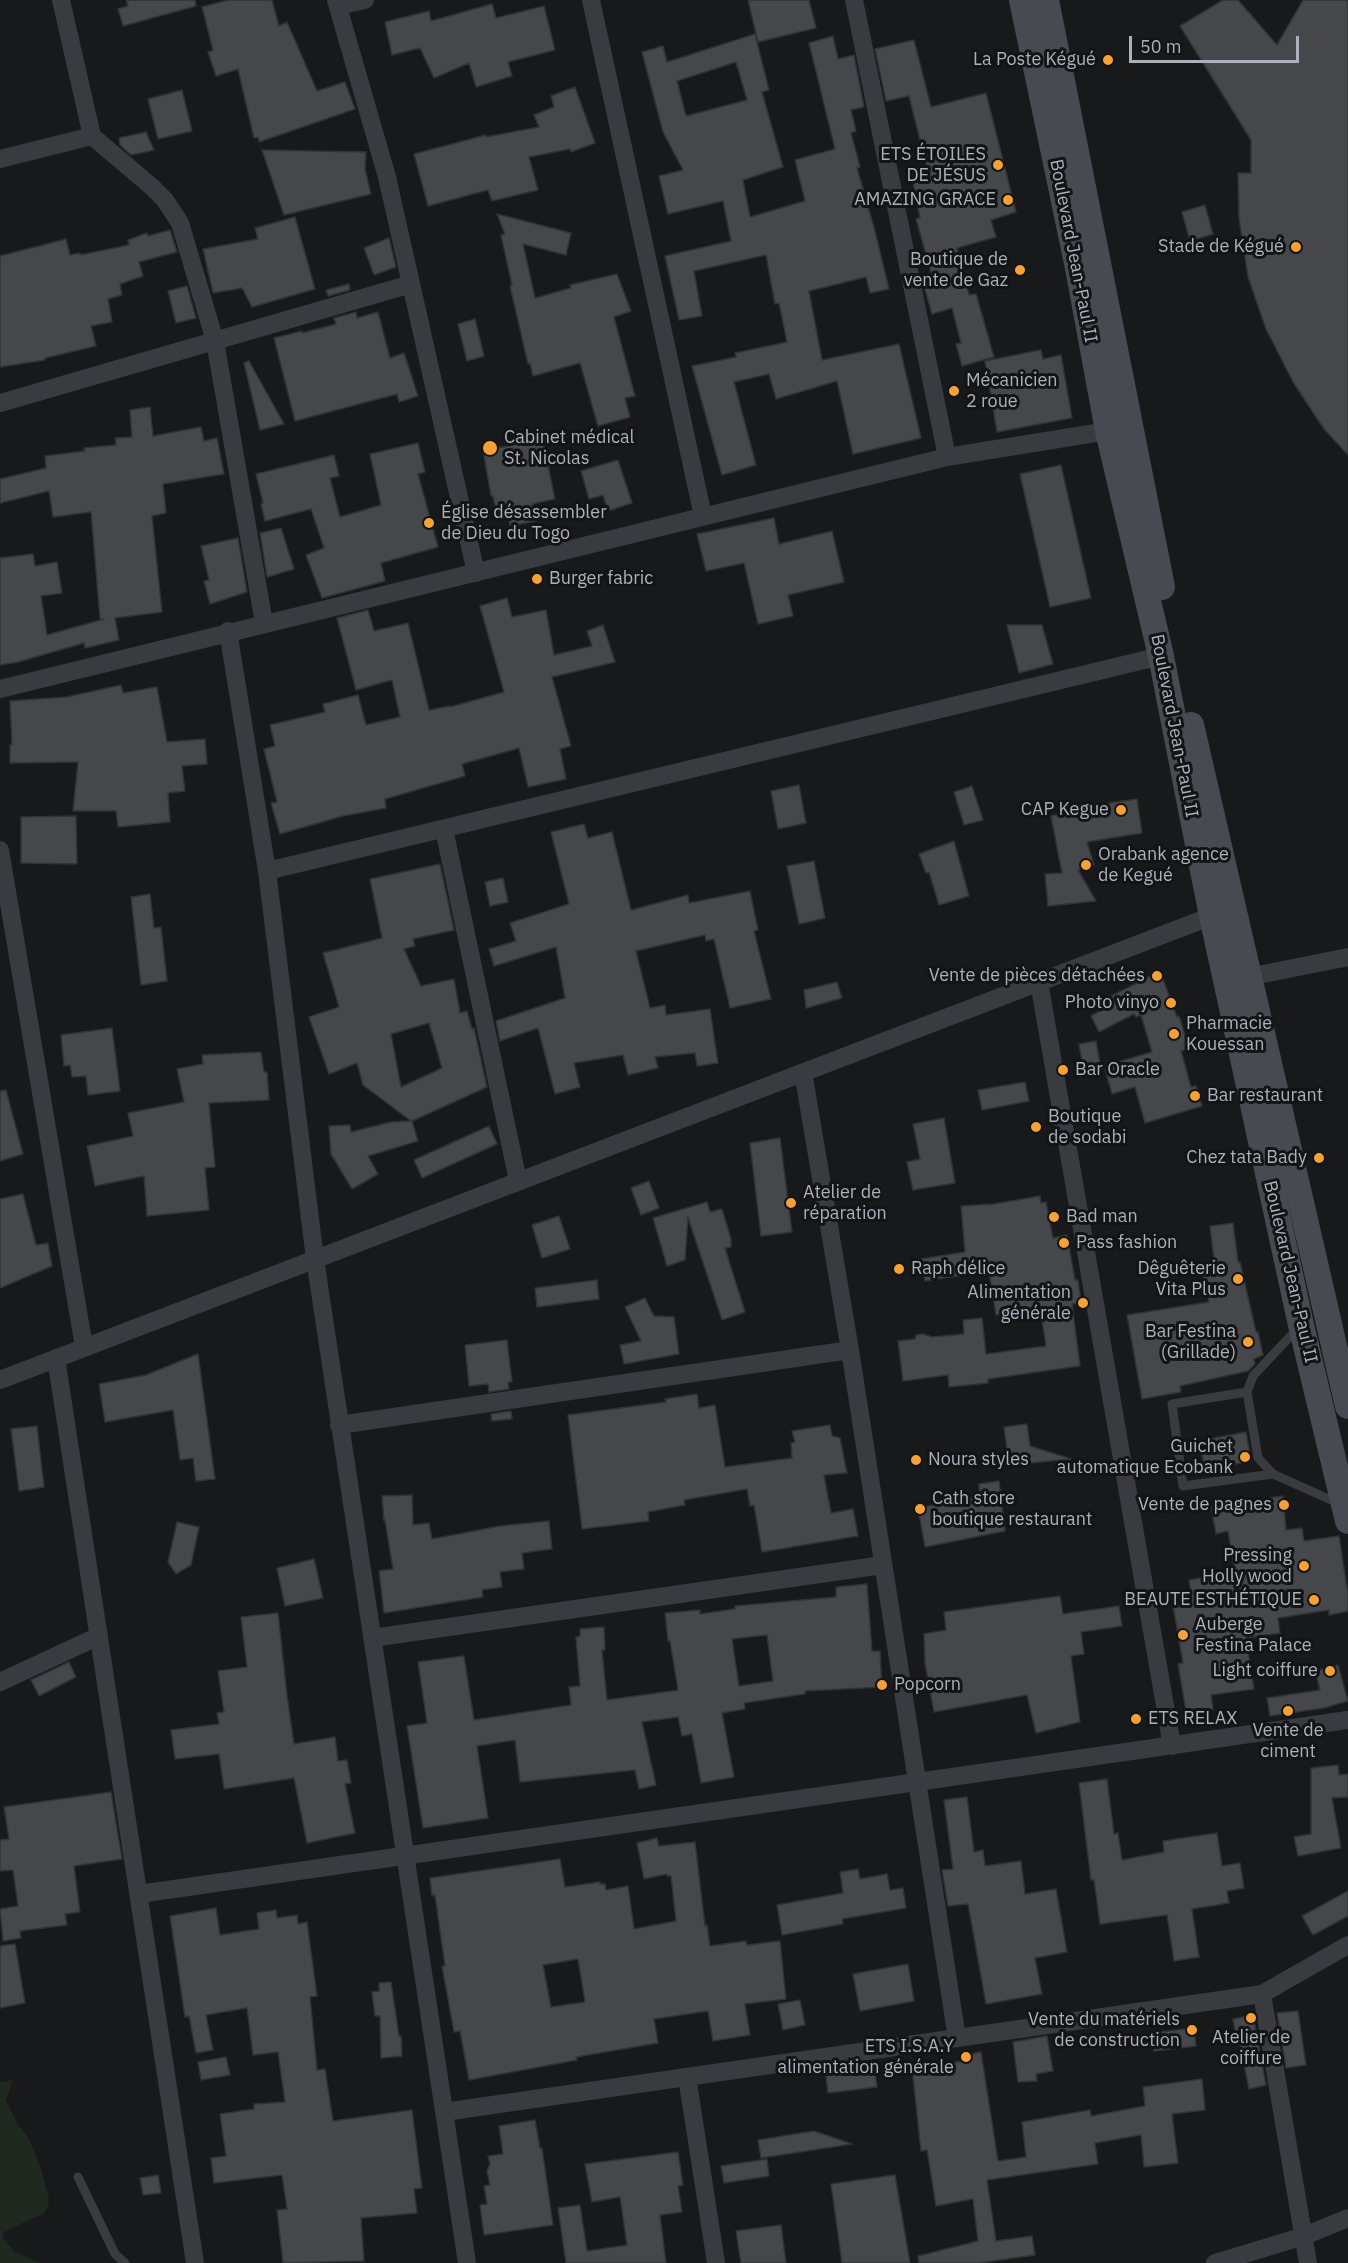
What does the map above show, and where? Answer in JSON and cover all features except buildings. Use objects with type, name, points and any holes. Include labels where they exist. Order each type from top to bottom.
[{"type":"main road","name":"Boulevard Jean-Paul II","points":[[1022,0],[1078,268],[1108,431],[1161,656],[1212,916],[1238,979],[1348,1406]]},
{"type":"main road","name":"Boulevard Jean-Paul II","points":[[1046,0],[1238,979],[1301,1325],[1346,1513]]},
{"type":"street","points":[[61,0],[92,136],[152,187],[165,200],[180,223],[215,341],[264,623]]},
{"type":"street","points":[[365,0],[337,3],[387,177],[476,573]]},
{"type":"street","points":[[591,0],[703,516]]},
{"type":"street","points":[[854,0],[947,457]]},
{"type":"street","points":[[0,159],[92,136]]},
{"type":"street","points":[[0,403],[411,284]]},
{"type":"street","points":[[0,689],[228,631],[476,573],[947,457],[1108,431]]},
{"type":"street","points":[[228,631],[267,871],[315,1259],[339,1425],[467,2263]]},
{"type":"street","points":[[267,871],[1161,656]]},
{"type":"street","points":[[444,829],[518,1181]]},
{"type":"street","points":[[0,850],[84,1347]]},
{"type":"street","points":[[0,1380],[1212,916]]},
{"type":"street","points":[[1238,979],[1348,957]]},
{"type":"street","points":[[1038,982],[1172,1746]]},
{"type":"street","points":[[803,1072],[850,1350],[957,2038]]},
{"type":"street","points":[[339,1425],[850,1350]]},
{"type":"street","points":[[56,1358],[139,1894],[191,2262]]},
{"type":"street","points":[[372,1638],[883,1565]]},
{"type":"street","points":[[0,1682],[99,1636]]},
{"type":"street","points":[[139,1894],[1348,1720]]},
{"type":"street","points":[[444,2112],[1262,1994],[1348,1945]]},
{"type":"street","points":[[1262,1994],[1308,2263]]},
{"type":"street","points":[[687,2076],[716,2263]]},
{"type":"street","points":[[1215,2263],[1304,2236],[1348,2218]]},
{"type":"lane","points":[[1301,1325],[1253,1376],[1247,1392],[1258,1458],[1274,1474],[1346,1513]]},
{"type":"lane","points":[[1247,1392],[1172,1404],[1183,1486],[1274,1474]]},
{"type":"lane","points":[[78,2177],[115,2254],[125,2263]]},
{"type":"shaded area","points":[[13,2080],[6,2100],[18,2125],[28,2137],[41,2169],[49,2199],[44,2213],[3,2233],[3,2239],[15,2252],[41,2263],[0,2263],[0,2082]]},
{"type":"place","name":"La Poste Kégué","points":[[1108,60]]},
{"type":"place","name":"ETS ÉTOILES DE JÉSUS","points":[[998,165]]},
{"type":"place","name":"AMAZING GRACE","points":[[1008,200]]},
{"type":"place","name":"Stade de Kégué","points":[[1296,247]]},
{"type":"place","name":"Boutique de vente de Gaz","points":[[1020,270]]},
{"type":"place","name":"Mécanicien 2 roue","points":[[954,391]]},
{"type":"place","name":"Cabinet médical St. Nicolas","points":[[490,448]]},
{"type":"place","name":"Église désassembler de Dieu du Togo","points":[[429,523]]},
{"type":"place","name":"Burger fabric","points":[[537,579]]},
{"type":"place","name":"CAP Kegue","points":[[1121,810]]},
{"type":"place","name":"Orabank agence de Kegué","points":[[1086,865]]},
{"type":"place","name":"Vente de pièces détachées","points":[[1157,976]]},
{"type":"place","name":"Photo vinyo","points":[[1171,1003]]},
{"type":"place","name":"Pharmacie Kouessan","points":[[1174,1034]]},
{"type":"place","name":"Bar Oracle","points":[[1063,1070]]},
{"type":"place","name":"Bar restaurant","points":[[1195,1096]]},
{"type":"place","name":"Boutique de sodabi","points":[[1036,1127]]},
{"type":"place","name":"Chez tata Bady","points":[[1319,1158]]},
{"type":"place","name":"Atelier de réparation","points":[[791,1203]]},
{"type":"place","name":"Bad man","points":[[1054,1217]]},
{"type":"place","name":"Pass fashion","points":[[1064,1243]]},
{"type":"place","name":"Raph délice","points":[[899,1269]]},
{"type":"place","name":"Dêguêterie Vita Plus","points":[[1238,1279]]},
{"type":"place","name":"Alimentation générale","points":[[1083,1303]]},
{"type":"place","name":"Bar Festina (Grillade)","points":[[1248,1342]]},
{"type":"place","name":"Guichet automatique Ecobank","points":[[1245,1457]]},
{"type":"place","name":"Noura styles","points":[[916,1460]]},
{"type":"place","name":"Vente de pagnes","points":[[1284,1505]]},
{"type":"place","name":"Cath store boutique restaurant","points":[[920,1509]]},
{"type":"place","name":"Pressing Holly wood","points":[[1304,1566]]},
{"type":"place","name":"BEAUTE ESTHÉTIQUE","points":[[1314,1600]]},
{"type":"place","name":"Auberge Festina Palace","points":[[1183,1635]]},
{"type":"place","name":"Light coiffure","points":[[1330,1671]]},
{"type":"place","name":"Popcorn","points":[[882,1685]]},
{"type":"place","name":"Vente de ciment","points":[[1288,1711]]},
{"type":"place","name":"ETS RELAX","points":[[1136,1719]]},
{"type":"place","name":"Atelier de coiffure","points":[[1251,2018]]},
{"type":"place","name":"Vente du matériels de construction","points":[[1192,2030]]},
{"type":"place","name":"ETS I.S.A.Y alimentation générale","points":[[966,2057]]}]
